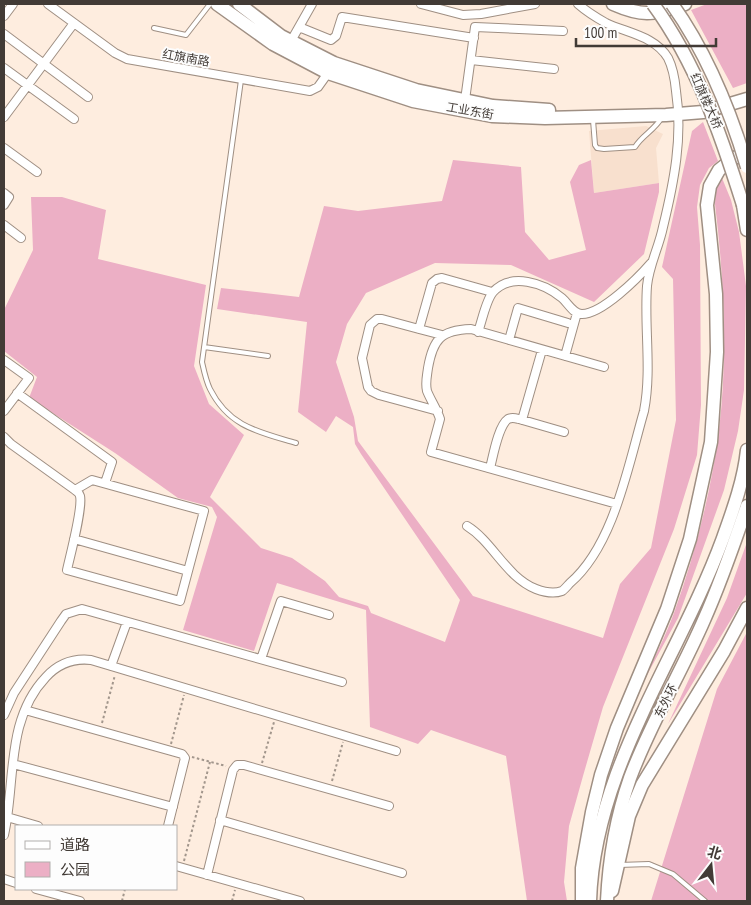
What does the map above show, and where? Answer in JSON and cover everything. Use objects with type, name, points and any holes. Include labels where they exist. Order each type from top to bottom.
[{"type":"main road","name":"工业东街","points":[[217,4],[273,44],[328,73],[414,101],[492,116],[545,118],[664,115],[747,92]]},
{"type":"main road","name":"工业东街","points":[[239,4],[281,36],[334,63],[416,90],[493,106],[545,110],[703,112],[747,99]]},
{"type":"main road","points":[[613,4],[642,14],[654,14],[685,4]]},
{"type":"main road","name":"红旗楼大桥","points":[[653,4],[662,16],[698,79],[724,142],[743,205],[747,230]]},
{"type":"main road","name":"红旗楼大桥","points":[[672,4],[709,67],[723,98],[747,168]]},
{"type":"main road","points":[[582,901],[582,868],[601,775],[617,728],[667,609],[690,539],[711,442],[716,352],[716,294],[707,205],[710,186],[719,170],[734,158],[747,153]]},
{"type":"main road","points":[[590,901],[594,856],[610,791],[637,726],[703,588],[734,505],[747,450]]},
{"type":"main road","name":"东外环","points":[[609,901],[609,864],[616,827],[630,778],[705,619],[747,506]]},
{"type":"main road","points":[[609,901],[629,816],[642,786],[724,651],[747,608]]},
{"type":"street","points":[[4,16],[13,4]]},
{"type":"street","name":"红旗南路","points":[[48,4],[115,53],[127,59],[310,91],[318,87],[328,73]]},
{"type":"street","points":[[291,41],[312,4]]},
{"type":"street","points":[[421,4],[463,15],[480,14],[535,4]]},
{"type":"street","points":[[467,526],[477,532],[520,580],[536,589],[552,593],[562,591],[580,575],[593,557],[608,526],[617,504],[646,401],[647,285],[663,228],[677,158],[679,111],[674,77],[668,58],[645,37],[606,23],[578,4]]},
{"type":"street","points":[[298,27],[331,40],[336,36],[342,17],[474,38]]},
{"type":"street","points":[[4,117],[74,23]]},
{"type":"street","points":[[465,100],[475,27],[563,31]]},
{"type":"street","points":[[4,34],[88,97]]},
{"type":"street","points":[[471,60],[554,69]]},
{"type":"street","points":[[4,68],[74,119]]},
{"type":"street","points":[[4,148],[37,172]]},
{"type":"street","points":[[4,193],[9,197],[4,205]]},
{"type":"street","points":[[4,225],[21,238]]},
{"type":"street","points":[[577,313],[595,311],[652,263]]},
{"type":"street","points":[[419,329],[432,283],[437,279],[442,278],[492,292]]},
{"type":"street","points":[[478,332],[492,292],[504,284],[513,281],[524,281],[554,291],[577,313]]},
{"type":"street","points":[[509,340],[518,308],[568,323]]},
{"type":"street","points":[[565,356],[577,313]]},
{"type":"street","points":[[438,412],[371,391],[368,387],[362,358],[370,325],[377,320],[382,319],[442,335]]},
{"type":"street","points":[[604,367],[471,329],[451,331],[442,335],[431,353],[426,381],[432,403],[440,419],[431,452],[617,504]]},
{"type":"street","points":[[522,420],[542,350]]},
{"type":"street","points":[[4,360],[29,378],[4,411]]},
{"type":"street","points":[[17,393],[112,462],[105,483]]},
{"type":"street","points":[[490,468],[504,424],[508,419],[513,417],[564,432]]},
{"type":"street","points":[[4,437],[79,493],[80,498],[74,539],[67,570],[180,602],[204,511],[92,480],[75,490]]},
{"type":"street","points":[[74,539],[188,571]]},
{"type":"street","points":[[261,659],[281,601],[329,615]]},
{"type":"street","points":[[4,715],[8,698],[66,614],[82,609],[342,682]]},
{"type":"street","points":[[114,667],[127,622]]},
{"type":"street","points":[[4,835],[17,733],[25,710],[41,683],[53,670],[66,662],[79,659],[114,667],[396,750]]},
{"type":"street","points":[[25,710],[182,754],[186,758],[168,825]]},
{"type":"street","points":[[13,764],[173,807]]},
{"type":"street","points":[[207,874],[234,768],[237,765],[260,769],[389,806]]},
{"type":"street","points":[[7,817],[35,825]]},
{"type":"street","points":[[220,820],[402,873]]},
{"type":"street","points":[[179,867],[300,901]]},
{"type":"street","points":[[40,890],[80,901]]},
{"type":"lane","points":[[154,28],[186,35],[210,4]]},
{"type":"lane","points":[[241,80],[202,362],[209,387],[219,403],[234,420],[246,428],[296,443]]},
{"type":"lane","points":[[590,117],[594,123],[595,145],[600,150],[635,147],[640,138],[656,127],[664,115]]},
{"type":"lane","points":[[204,347],[268,356]]},
{"type":"lane","points":[[617,865],[649,864],[673,874],[705,901]]},
{"type":"path","points":[[100,731],[114,667]]},
{"type":"path","points":[[169,750],[186,688]]},
{"type":"path","points":[[260,769],[276,715]]},
{"type":"path","points":[[330,789],[345,735]]},
{"type":"path","points":[[182,754],[234,768]]},
{"type":"path","points":[[179,867],[210,762]]},
{"type":"shaded area","points":[[646,126],[663,134],[656,148],[659,183],[594,193],[589,131]]},
{"type":"green space","points":[[707,4],[747,4],[747,83],[733,88],[691,10]]},
{"type":"green space","points":[[703,122],[718,161],[709,168],[700,185],[697,207],[700,245],[701,405],[697,455],[674,529],[603,707],[569,826],[564,882],[567,901],[527,901],[506,756],[431,730],[418,744],[370,727],[366,610],[277,583],[254,651],[183,630],[217,517],[212,507],[178,498],[115,453],[29,398],[37,377],[4,351],[4,310],[33,250],[31,197],[62,197],[106,210],[98,259],[206,285],[194,366],[209,404],[244,435],[210,497],[261,548],[292,558],[325,581],[339,597],[368,606],[371,613],[445,642],[460,600],[361,454],[355,444],[353,427],[336,416],[326,432],[298,412],[307,322],[217,309],[221,288],[299,297],[324,206],[358,211],[442,201],[453,160],[521,167],[525,232],[549,260],[586,250],[570,182],[579,165],[591,160],[594,193],[659,183],[659,192],[644,254],[594,302],[511,265],[435,263],[366,293],[347,324],[336,362],[354,417],[358,441],[473,596],[603,638],[620,584],[651,548],[676,420],[673,279],[662,267],[692,131]]},
{"type":"green space","points":[[722,178],[731,200],[739,232],[746,286],[744,390],[738,431],[724,490],[678,618],[641,686],[667,632],[682,591],[701,523],[716,454],[722,402],[724,317],[721,260],[715,204],[716,190]]},
{"type":"green space","points":[[747,542],[747,593],[668,724],[727,598]]},
{"type":"green space","points":[[747,632],[747,901],[651,901],[717,689]]}]
